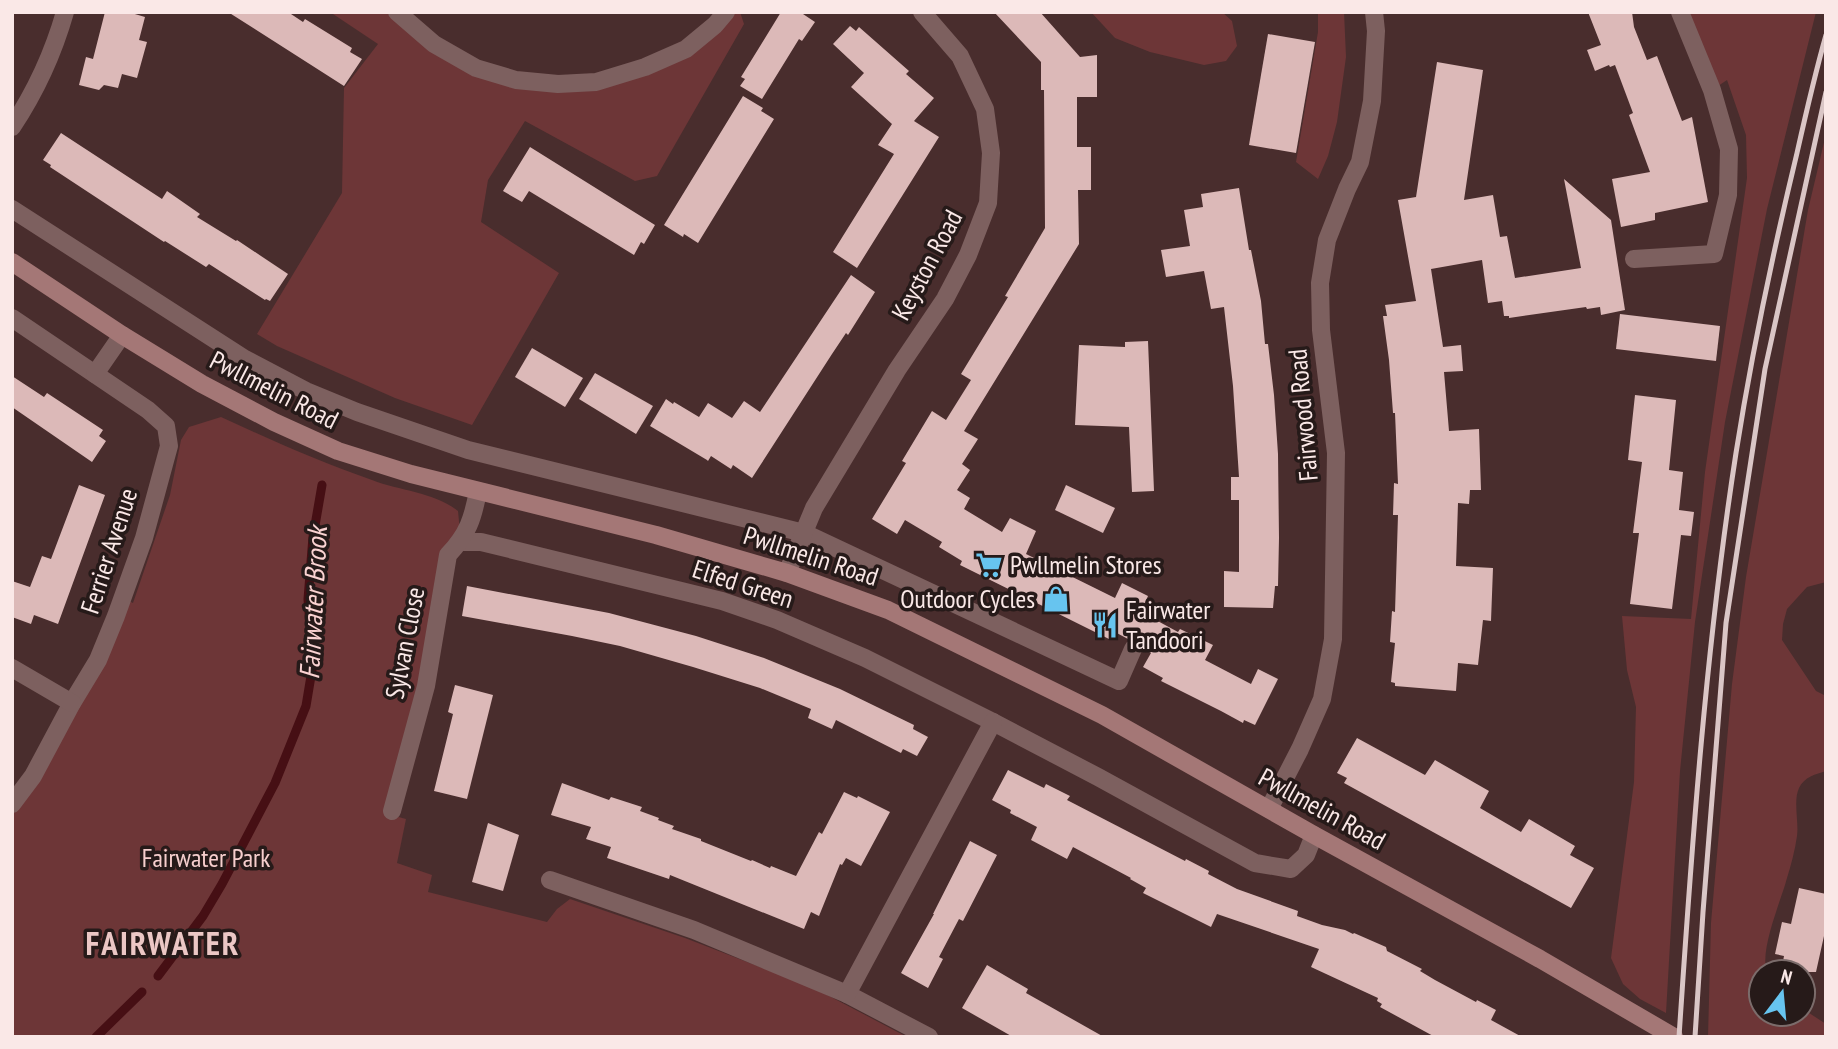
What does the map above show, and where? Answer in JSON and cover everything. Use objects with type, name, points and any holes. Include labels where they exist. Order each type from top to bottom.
[{"type":"street","points":[[12,127],[38,85],[56,45],[65,12]]},
{"type":"street","points":[[397,12],[434,44],[476,68],[516,80],[558,84],[596,82],[645,67],[686,49],[726,12]]},
{"type":"street","name":"Keyston Road","points":[[787,573],[814,508],[897,370],[945,299],[968,255],[988,203],[991,153],[985,109],[960,56],[922,12]]},
{"type":"street","name":"Fairwood Road","points":[[1269,809],[1322,699],[1333,639],[1336,453],[1321,330],[1320,283],[1328,240],[1360,162],[1372,101],[1376,31],[1374,12]]},
{"type":"street","points":[[1634,259],[1714,254],[1728,195],[1729,149],[1712,90],[1679,12]]},
{"type":"street","name":"Pwllmelin Road","points":[[12,209],[246,359],[306,391],[357,412],[468,450],[804,533],[1119,681],[1133,649]]},
{"type":"street","name":"Pwllmelin Road","points":[[12,262],[202,384],[274,422],[338,451],[411,474],[656,535],[787,573],[888,610],[1102,715],[1674,1037]]},
{"type":"street","points":[[12,318],[95,374],[122,335]]},
{"type":"street","name":"Ferrier Avenue","points":[[12,804],[33,776],[72,702],[98,660],[144,538],[169,446],[166,426],[148,410],[95,374]]},
{"type":"street","name":"Sylvan Close","points":[[392,811],[426,686],[448,555],[461,542],[473,517],[478,491]]},
{"type":"street","name":"Elfed Green","points":[[461,542],[481,542],[722,601],[777,620],[865,657],[993,722],[1255,863],[1291,869],[1306,855],[1314,835]]},
{"type":"street","points":[[12,668],[72,702]]},
{"type":"street","points":[[847,994],[993,722]]},
{"type":"street","points":[[550,880],[694,930],[847,994],[929,1037]]},
{"type":"green space","points":[[330,12],[397,12],[476,68],[558,84],[645,67],[726,12],[740,12],[744,24],[657,176],[635,181],[525,121],[488,180],[481,222],[559,273],[472,425],[395,398],[277,346],[257,334],[342,193],[344,88],[378,44]]},
{"type":"green space","points":[[1091,12],[1222,12],[1232,21],[1237,46],[1226,61],[1204,65],[1150,52],[1115,38]]},
{"type":"green space","points":[[1318,12],[1344,12],[1346,57],[1337,122],[1328,156],[1318,179],[1296,162],[1318,32]]},
{"type":"green space","points":[[1680,12],[1816,12],[1767,209],[1725,422],[1695,622],[1680,771],[1666,1013],[1640,999],[1623,984],[1611,958],[1634,782],[1636,707],[1627,670],[1622,616],[1691,619],[1705,472],[1747,178],[1746,135],[1727,80],[1712,90]]},
{"type":"green space","points":[[1826,134],[1826,582],[1807,587],[1787,609],[1782,640],[1816,691],[1826,696],[1826,771],[1807,779],[1797,793],[1795,847],[1768,939],[1765,958],[1747,958],[1747,1028],[1817,1028],[1817,1018],[1826,1024],[1826,1037],[1708,1037],[1711,923],[1732,684],[1746,577],[1808,210]]},
{"type":"green space","name":"Fairwater Park","points":[[221,417],[334,466],[383,484],[428,496],[458,511],[461,542],[448,555],[391,815],[406,819],[397,863],[432,875],[428,892],[547,922],[557,909],[570,899],[685,938],[814,988],[907,1037],[12,1037],[12,804],[123,598],[133,603],[170,495],[181,440],[189,427]]},
{"type":"building","points":[[105,12],[128,12],[145,17],[139,40],[147,42],[137,78],[122,74],[118,88],[104,85],[99,90],[79,85],[86,57],[93,59]]},
{"type":"building","points":[[228,12],[288,12],[303,22],[305,19],[352,48],[350,52],[362,59],[344,86]]},
{"type":"building","points":[[781,12],[800,12],[815,22],[802,41],[799,39],[762,99],[740,86],[745,79],[741,77]]},
{"type":"building","points":[[994,12],[1040,12],[1080,57],[1097,55],[1097,97],[1077,97],[1077,147],[1091,147],[1091,190],[1078,190],[1079,244],[964,431],[978,439],[962,464],[970,470],[957,490],[970,498],[964,509],[1002,532],[1010,518],[1036,531],[1026,554],[1115,598],[1122,583],[1148,596],[1141,612],[1178,632],[1180,629],[1213,645],[1205,660],[1251,684],[1258,669],[1278,679],[1255,725],[1244,720],[1243,723],[1161,681],[1163,678],[1143,667],[1151,653],[1144,649],[1138,639],[1128,639],[1113,631],[1109,639],[960,565],[962,561],[939,547],[942,542],[905,520],[897,534],[872,519],[906,463],[902,461],[932,411],[946,420],[971,380],[961,374],[1008,297],[1005,296],[1045,228],[1044,90],[1041,90],[1041,62]]},
{"type":"building","points":[[1588,12],[1632,12],[1634,27],[1647,60],[1657,56],[1682,121],[1692,117],[1708,202],[1655,213],[1655,220],[1621,227],[1612,179],[1650,172],[1629,115],[1633,113],[1615,65],[1595,71],[1587,50],[1601,45]]},
{"type":"building","points":[[850,26],[856,31],[859,27],[909,71],[906,74],[934,98],[914,121],[939,137],[857,268],[833,252],[894,154],[878,145],[892,124],[851,87],[864,73],[833,44]]},
{"type":"building","points":[[1268,34],[1315,42],[1296,153],[1249,145]]},
{"type":"building","points":[[1437,62],[1483,70],[1464,200],[1493,195],[1500,237],[1507,236],[1515,278],[1581,268],[1564,179],[1611,220],[1625,310],[1601,315],[1600,307],[1586,307],[1509,318],[1504,316],[1502,301],[1488,303],[1482,260],[1431,269],[1443,347],[1461,345],[1463,371],[1444,372],[1449,431],[1479,429],[1481,490],[1470,490],[1469,504],[1458,503],[1456,566],[1493,568],[1491,621],[1483,620],[1478,665],[1458,663],[1456,691],[1395,686],[1395,683],[1391,682],[1395,643],[1390,642],[1392,611],[1395,612],[1398,515],[1393,515],[1394,483],[1398,484],[1395,413],[1383,316],[1387,316],[1385,305],[1416,301],[1398,200],[1416,197]]},
{"type":"building","points":[[743,96],[763,108],[761,111],[774,119],[698,243],[664,225]]},
{"type":"building","points":[[61,133],[162,199],[167,191],[200,214],[197,217],[288,274],[270,301],[209,264],[206,267],[164,242],[50,167],[51,165],[43,160]]},
{"type":"building","points":[[530,147],[655,225],[634,255],[529,191],[522,202],[503,191]]},
{"type":"building","points":[[1239,188],[1261,301],[1274,395],[1279,538],[1278,586],[1275,586],[1273,608],[1224,607],[1224,571],[1239,572],[1239,500],[1231,500],[1231,477],[1239,477],[1224,307],[1211,309],[1204,271],[1166,277],[1161,250],[1190,246],[1184,210],[1203,207],[1201,194]]},
{"type":"building","points":[[851,275],[875,292],[752,478],[733,465],[731,469],[711,456],[708,461],[650,426],[666,399],[699,417],[708,403],[732,418],[744,401],[760,412]]},
{"type":"building","points":[[1620,314],[1720,326],[1716,361],[1616,349]]},
{"type":"building","points":[[1148,341],[1154,491],[1132,492],[1129,427],[1075,425],[1079,345],[1125,347],[1125,342]]},
{"type":"building","points":[[532,348],[583,378],[565,407],[515,377]]},
{"type":"building","points":[[595,373],[653,406],[636,434],[579,399]]},
{"type":"building","points":[[12,376],[44,397],[47,393],[103,430],[99,436],[106,441],[92,462],[12,407]]},
{"type":"building","points":[[1635,395],[1676,400],[1669,470],[1683,472],[1679,510],[1694,512],[1691,536],[1681,535],[1672,609],[1630,604],[1639,533],[1633,533],[1642,462],[1628,460]]},
{"type":"building","points":[[79,485],[105,495],[58,624],[34,615],[31,624],[12,617],[12,581],[30,587],[42,556],[51,559]]},
{"type":"building","points":[[1066,485],[1115,508],[1103,533],[1055,510]]},
{"type":"building","points":[[467,586],[609,613],[696,636],[764,658],[840,689],[914,725],[913,729],[928,737],[917,756],[903,749],[901,753],[836,720],[832,729],[808,718],[811,709],[760,688],[693,667],[620,646],[462,616]]},
{"type":"building","points":[[455,685],[493,695],[467,799],[434,791],[453,714],[448,712]]},
{"type":"building","points":[[1357,738],[1425,775],[1435,760],[1489,791],[1480,808],[1521,832],[1529,819],[1575,846],[1570,855],[1594,868],[1571,908],[1344,783],[1347,778],[1337,773]]},
{"type":"building","points":[[1008,770],[1044,788],[1046,784],[1070,796],[1067,800],[1209,871],[1208,874],[1237,889],[1298,911],[1297,916],[1354,933],[1386,947],[1387,951],[1422,969],[1420,971],[1435,980],[1496,1010],[1491,1020],[1522,1037],[1435,1037],[1380,1007],[1382,1004],[1377,1001],[1378,998],[1311,967],[1319,949],[1217,914],[1211,927],[1143,893],[1146,888],[1131,878],[1073,847],[1067,859],[1031,840],[1037,827],[992,800]]},
{"type":"building","points":[[562,783],[609,800],[611,797],[642,807],[640,811],[674,826],[672,829],[796,876],[844,792],[890,812],[861,866],[846,858],[842,865],[840,864],[819,916],[811,912],[804,929],[670,875],[669,879],[607,858],[611,847],[586,839],[591,827],[551,815]]},
{"type":"building","points":[[488,823],[519,835],[503,891],[472,882]]},
{"type":"building","points":[[970,841],[997,855],[963,921],[959,919],[939,957],[943,959],[928,988],[901,973]]},
{"type":"building","points":[[1799,888],[1826,894],[1826,927],[1817,968],[1817,958],[1784,958],[1775,954],[1782,922],[1791,924]]},
{"type":"building","points":[[987,965],[1028,989],[1026,993],[1104,1037],[1013,1037],[962,1008]]},
{"type":"waterway","name":"Fairwater Brook","points":[[158,976],[203,916],[222,884],[275,783],[306,706],[313,664],[308,599],[313,537],[322,485]]},
{"type":"waterway","name":"Fairwater Brook","points":[[96,1037],[142,992]]},
{"type":"railway","points":[[1679,1037],[1708,671],[1725,526],[1749,377],[1771,265],[1826,35]]},
{"type":"railway","points":[[1695,1037],[1726,623],[1765,369],[1826,92]]},
{"type":"place","name":"Pwllmelin Stores","points":[[989,565]]},
{"type":"place","name":"Outdoor Cycles","points":[[1056,599]]},
{"type":"place","name":"Fairwater Tandoori","points":[[1105,625]]},
{"type":"district","name":"FAIRWATER","points":[[163,943]]}]
